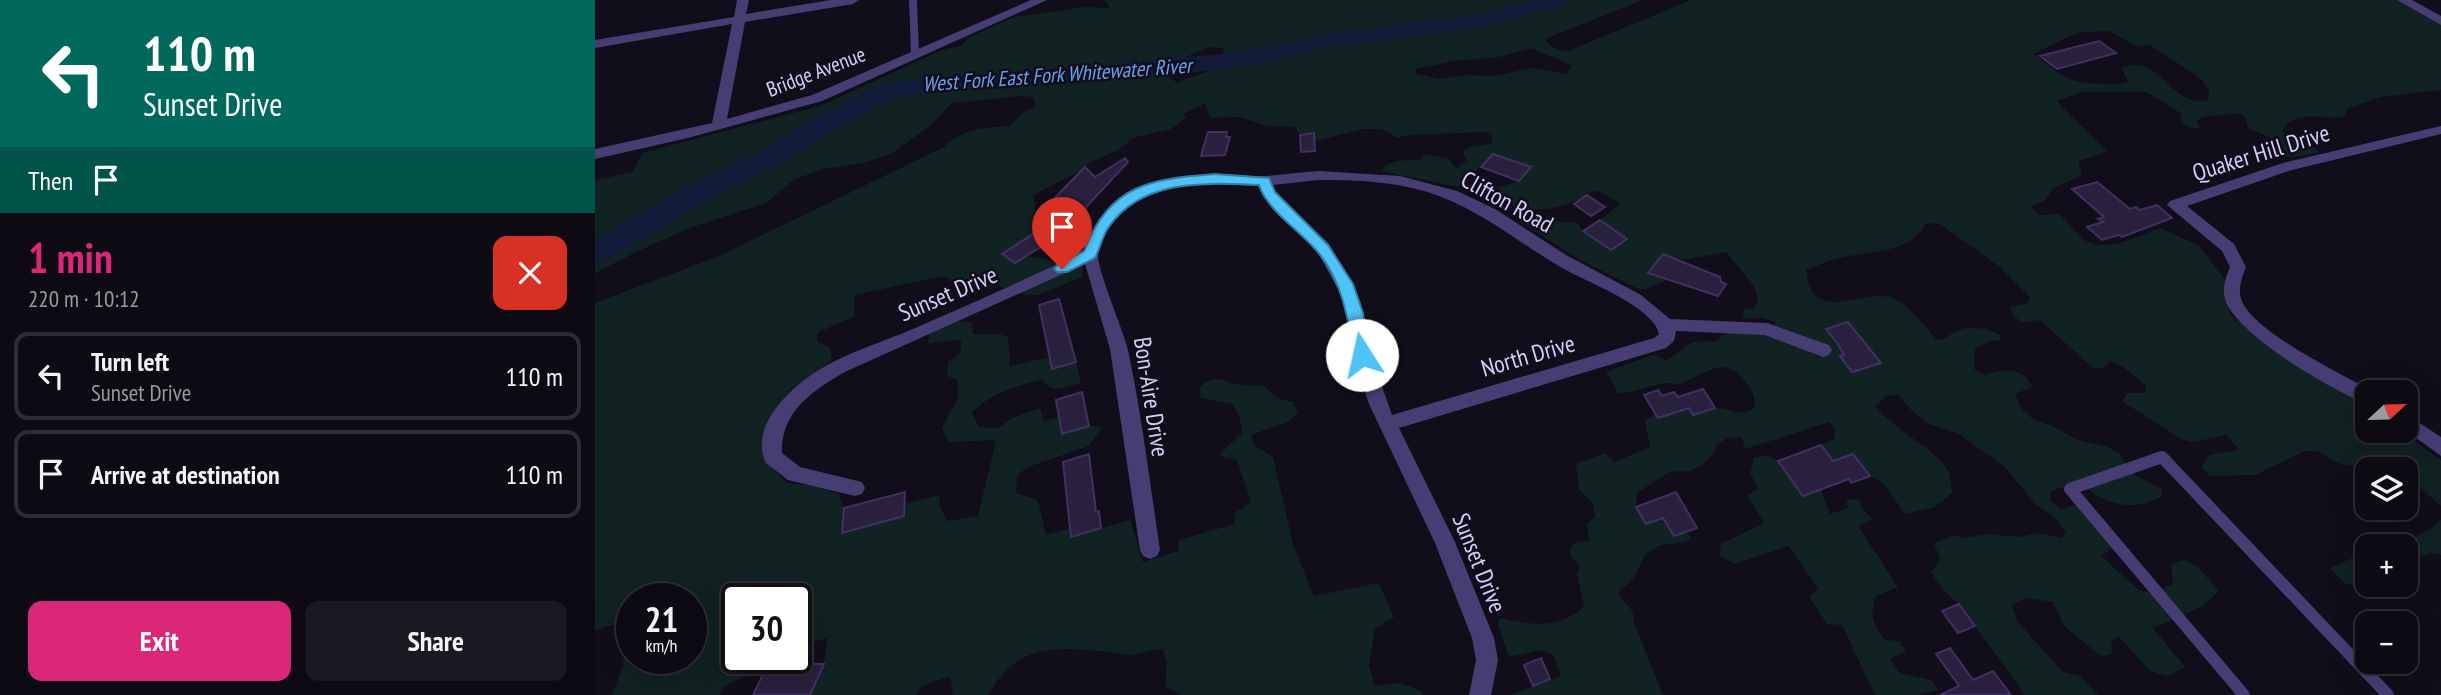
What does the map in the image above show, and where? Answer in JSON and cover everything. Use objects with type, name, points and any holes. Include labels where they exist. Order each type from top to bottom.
[{"type":"street","points":[[719,125],[743,0]]},
{"type":"street","points":[[595,44],[853,0]]},
{"type":"street","name":"Bridge Avenue","points":[[595,154],[645,145],[817,98],[1041,0]]},
{"type":"street","points":[[2403,0],[2441,21]]},
{"type":"street","name":"Quaker Hill Drive","points":[[2355,389],[2261,334],[2234,303],[2232,282],[2238,267],[2228,248],[2175,205],[2288,166],[2441,130]]},
{"type":"street","name":"Clifton Road","points":[[1264,181],[1313,174],[1364,176],[1443,192],[1501,219],[1565,262],[1646,307],[1667,325]]},
{"type":"street","points":[[1090,255],[1099,231],[1114,209],[1149,188],[1169,182],[1215,179],[1264,181]]},
{"type":"street","name":"Sunset Drive","points":[[1264,181],[1269,194],[1323,248],[1345,284],[1355,313],[1362,355],[1378,404],[1445,542],[1483,638],[1487,660],[1480,695]]},
{"type":"street","name":"Sunset Drive","points":[[855,488],[795,474],[773,457],[771,436],[783,411],[807,386],[859,358],[1020,290],[1090,255]]},
{"type":"street","name":"Bon-Aire Drive","points":[[1090,255],[1119,349],[1150,550]]},
{"type":"street","points":[[1667,325],[1745,326],[1767,329],[1823,350]]},
{"type":"street","name":"North Drive","points":[[1389,424],[1660,343],[1668,336],[1667,325]]},
{"type":"street","points":[[2419,431],[2441,448]]},
{"type":"lane","points":[[913,0],[915,54]]},
{"type":"lane","points":[[2244,695],[2070,489],[2162,457],[2388,695]]},
{"type":"shaded area","points":[[1104,0],[1643,0],[1545,39],[1555,48],[1568,51],[1691,0],[2396,0],[2441,25],[2441,90],[2380,97],[2347,109],[2345,117],[2311,116],[2295,119],[2282,131],[2319,152],[2294,157],[2277,152],[2272,147],[2278,141],[2248,128],[2245,117],[2240,113],[2203,117],[2197,121],[2200,128],[2191,128],[2180,119],[2182,114],[2147,92],[2081,92],[2056,101],[2108,152],[2078,161],[2082,175],[2054,188],[2045,200],[2031,207],[2040,215],[2059,214],[2082,238],[2091,243],[2100,245],[2121,242],[2161,228],[2199,246],[2225,280],[2230,314],[2263,342],[2326,376],[2355,397],[2355,443],[2418,443],[2441,460],[2441,506],[2418,486],[2418,457],[2355,457],[2355,466],[2342,465],[2317,451],[2305,451],[2255,475],[2210,476],[2201,467],[2210,455],[2239,450],[2226,435],[2193,442],[2181,439],[2122,401],[2127,393],[2145,393],[2146,386],[2122,366],[2110,361],[2104,367],[2094,369],[2040,320],[2022,323],[2013,315],[2010,307],[2028,303],[2030,297],[2000,267],[1940,224],[1926,223],[1919,233],[1901,245],[1878,252],[1838,258],[1806,270],[1810,287],[1817,297],[1827,301],[1889,297],[1903,304],[1937,340],[1969,328],[1986,329],[2000,335],[2001,340],[1987,342],[1975,349],[1974,369],[1984,375],[2012,371],[2024,375],[2032,387],[2015,394],[2021,408],[2034,420],[2078,440],[2108,447],[2120,454],[2131,473],[2161,489],[2162,496],[2129,505],[2108,501],[2080,482],[2051,491],[2050,500],[2061,509],[2085,503],[2101,516],[2112,534],[2113,548],[2101,556],[2140,591],[2154,592],[2173,584],[2171,564],[2184,560],[2197,566],[2219,591],[2203,606],[2153,628],[2185,667],[2168,676],[2150,671],[2119,637],[2111,641],[2113,653],[2102,657],[2065,627],[2053,602],[2027,598],[2012,605],[2017,621],[2063,672],[2080,676],[2098,695],[2025,695],[1959,604],[1946,593],[1931,573],[1940,559],[1934,543],[1955,535],[1964,538],[1987,534],[2020,537],[2038,533],[2061,538],[2066,533],[2056,519],[2034,503],[2006,468],[1959,434],[1929,424],[1913,412],[1898,395],[1887,396],[1875,406],[1935,456],[1949,472],[1952,493],[1935,507],[1905,514],[1883,483],[1870,476],[1854,454],[1833,461],[1821,445],[1834,439],[1835,430],[1829,422],[1745,449],[1742,437],[1728,438],[1717,444],[1710,457],[1699,467],[1686,471],[1671,471],[1637,493],[1636,507],[1646,524],[1663,518],[1674,536],[1687,531],[1691,540],[1662,545],[1649,552],[1632,579],[1618,593],[1633,612],[1633,620],[1663,695],[1510,695],[1561,676],[1553,655],[1540,650],[1509,657],[1497,621],[1502,618],[1534,624],[1555,622],[1584,607],[1577,574],[1580,565],[1571,558],[1569,549],[1576,542],[1589,541],[1587,524],[1595,517],[1593,503],[1579,490],[1576,464],[1605,453],[1614,462],[1650,447],[1645,421],[1655,414],[1658,418],[1689,408],[1693,415],[1716,408],[1741,413],[1755,407],[1748,385],[1734,371],[1726,368],[1711,370],[1678,384],[1667,383],[1618,393],[1606,372],[1655,354],[1666,361],[1692,342],[1718,341],[1722,335],[1733,331],[1770,335],[1775,322],[1763,318],[1743,319],[1744,310],[1754,308],[1758,301],[1754,286],[1726,252],[1683,260],[1663,254],[1649,273],[1666,281],[1646,289],[1638,289],[1580,260],[1520,222],[1576,222],[1583,231],[1611,250],[1627,238],[1600,220],[1620,204],[1601,192],[1593,191],[1565,205],[1536,210],[1515,209],[1510,202],[1491,202],[1480,198],[1479,193],[1519,181],[1530,167],[1493,154],[1458,187],[1381,171],[1393,162],[1420,160],[1425,154],[1450,159],[1452,165],[1458,168],[1467,160],[1463,153],[1466,148],[1492,143],[1492,137],[1486,132],[1410,135],[1397,138],[1381,129],[1363,129],[1315,141],[1314,133],[1300,135],[1295,127],[1267,126],[1239,117],[1210,118],[1205,103],[1183,114],[1186,118],[1171,129],[1133,138],[1117,151],[1088,163],[1086,168],[1033,195],[1037,217],[1078,235],[1083,241],[1076,245],[1054,238],[1040,229],[1002,254],[1015,263],[1027,256],[1082,266],[1082,277],[1038,295],[1028,295],[996,285],[954,286],[949,278],[938,277],[854,295],[855,316],[817,333],[817,341],[829,347],[832,356],[823,368],[793,388],[782,401],[768,462],[787,483],[818,486],[839,494],[844,508],[842,533],[904,516],[905,504],[939,495],[940,507],[947,521],[978,516],[996,440],[948,442],[942,428],[958,398],[957,379],[947,376],[948,362],[961,353],[961,340],[928,343],[929,334],[958,321],[972,323],[973,334],[999,334],[1008,337],[1010,366],[1050,357],[1052,369],[1076,362],[1081,383],[1059,389],[1050,388],[1042,380],[1004,391],[972,412],[979,427],[999,428],[1012,418],[1040,408],[1044,421],[1059,417],[1062,434],[1089,426],[1102,427],[1089,446],[1028,467],[1017,475],[1016,493],[1038,500],[1046,535],[1070,528],[1072,537],[1130,520],[1143,562],[1178,551],[1179,540],[1234,524],[1235,513],[1251,502],[1237,460],[1225,458],[1220,454],[1242,433],[1240,418],[1233,404],[1201,398],[1199,388],[1213,379],[1240,385],[1262,385],[1277,398],[1293,402],[1298,413],[1288,422],[1251,435],[1254,445],[1273,457],[1293,544],[1314,596],[1379,583],[1394,617],[1375,629],[1369,665],[1375,686],[1398,683],[1421,690],[1423,695],[1180,695],[1165,686],[1167,663],[1163,650],[1128,655],[1064,649],[1035,653],[1022,659],[998,679],[988,695],[953,695],[950,676],[922,686],[916,695],[810,695],[824,664],[827,638],[812,643],[812,583],[721,583],[721,674],[749,674],[722,688],[719,695],[612,695],[620,674],[707,674],[707,583],[616,583],[616,624],[595,630],[595,303],[719,256],[944,147],[966,133],[1010,126],[1019,116],[1035,106],[1033,97],[1021,96],[952,103],[932,124],[891,154],[863,163],[824,169],[795,179],[766,203],[692,227],[595,273],[595,180],[633,172],[642,153],[820,106],[942,50],[962,45],[969,37],[1014,17],[1085,7],[1110,8]],"holes":[[[2109,31],[2137,46],[2149,45],[2202,80],[2209,90],[2208,101],[2195,101],[2184,96],[2146,67],[2135,65],[2122,68],[2128,82],[2088,83],[2064,76],[2034,54],[2084,32]],[[1209,47],[1223,48],[1224,65],[1178,83],[1170,78],[1177,61]],[[1533,48],[1571,66],[1566,74],[1532,68],[1495,76],[1466,75],[1440,79],[1417,74],[1415,69],[1454,61],[1498,57]],[[1849,322],[1880,363],[1852,372],[1840,357],[1844,355],[1826,329]]]},
{"type":"shaded area","points":[[1766,455],[1778,461],[1803,496],[1821,489],[1830,514],[1848,508],[1846,499],[1860,500],[1861,508],[1873,519],[1858,526],[1898,587],[1876,596],[1873,609],[1875,624],[1885,640],[1900,641],[1906,651],[1890,659],[1900,673],[1931,680],[1938,690],[1918,695],[1875,695],[1842,625],[1827,624],[1809,597],[1818,589],[1789,546],[1734,564],[1719,555],[1721,544],[1764,523],[1747,496],[1758,488],[1750,473],[1754,458]]},
{"type":"shaded area","points":[[2441,520],[2441,555],[2431,553],[2418,559],[2418,536]]},
{"type":"shaded area","points":[[2355,557],[2355,584],[2346,584],[2330,568]]},
{"type":"building","points":[[2099,41],[2116,53],[2057,69],[2040,56]]},
{"type":"building","points":[[1208,132],[1227,132],[1226,137],[1230,137],[1225,155],[1201,156]]},
{"type":"building","points":[[1314,133],[1315,151],[1301,152],[1300,135]]},
{"type":"building","points":[[1493,154],[1531,167],[1519,181],[1481,167]]},
{"type":"building","points":[[1125,158],[1128,162],[1077,217],[1073,216],[1047,243],[1015,263],[1002,254],[1055,220],[1038,215],[1085,167],[1095,177]]},
{"type":"building","points":[[2097,182],[2130,209],[2136,207],[2140,210],[2157,205],[2172,218],[2122,237],[2119,235],[2102,240],[2087,227],[2103,222],[2098,219],[2104,217],[2072,189]]},
{"type":"building","points":[[1587,195],[1605,207],[1591,216],[1574,204]]},
{"type":"building","points":[[1600,220],[1627,239],[1611,250],[1583,231]]},
{"type":"building","points":[[1663,254],[1720,277],[1721,282],[1726,284],[1718,296],[1648,273]]},
{"type":"building","points":[[1059,299],[1076,362],[1052,369],[1039,305]]},
{"type":"building","points":[[1848,322],[1881,363],[1852,372],[1840,356],[1844,355],[1837,343],[1826,329]]},
{"type":"building","points":[[1703,389],[1715,408],[1693,415],[1689,408],[1658,418],[1644,395],[1658,390],[1662,396],[1674,392],[1678,397]]},
{"type":"building","points":[[1082,392],[1089,426],[1062,434],[1056,400]]},
{"type":"building","points":[[1821,445],[1833,461],[1853,454],[1870,476],[1851,483],[1849,479],[1803,496],[1778,461]]},
{"type":"building","points":[[1089,454],[1096,512],[1099,511],[1101,528],[1071,537],[1063,462]]},
{"type":"building","points":[[905,492],[904,516],[842,533],[844,508]]},
{"type":"building","points":[[1676,492],[1697,528],[1674,536],[1663,518],[1646,524],[1636,507]]},
{"type":"building","points":[[1959,604],[1975,626],[1958,633],[1942,611]]},
{"type":"building","points":[[1950,648],[1973,680],[1993,671],[2011,695],[1940,695],[1959,686],[1936,654]]},
{"type":"building","points":[[1541,658],[1550,679],[1533,686],[1524,665]]},
{"type":"building","points":[[812,664],[824,664],[810,695],[753,695],[763,674],[812,674]]},
{"type":"waterway","name":"West Fork East Fork Whitewater River","points":[[595,254],[693,196],[777,154],[820,126],[882,94],[909,86],[1222,62],[1268,55],[1322,41],[1473,22],[1556,0]]},
{"type":"route","points":[[1062,269],[1090,255],[1100,229],[1109,216],[1120,204],[1149,188],[1169,182],[1215,179],[1264,181],[1269,194],[1323,248],[1345,284],[1352,300],[1362,355]]}]
